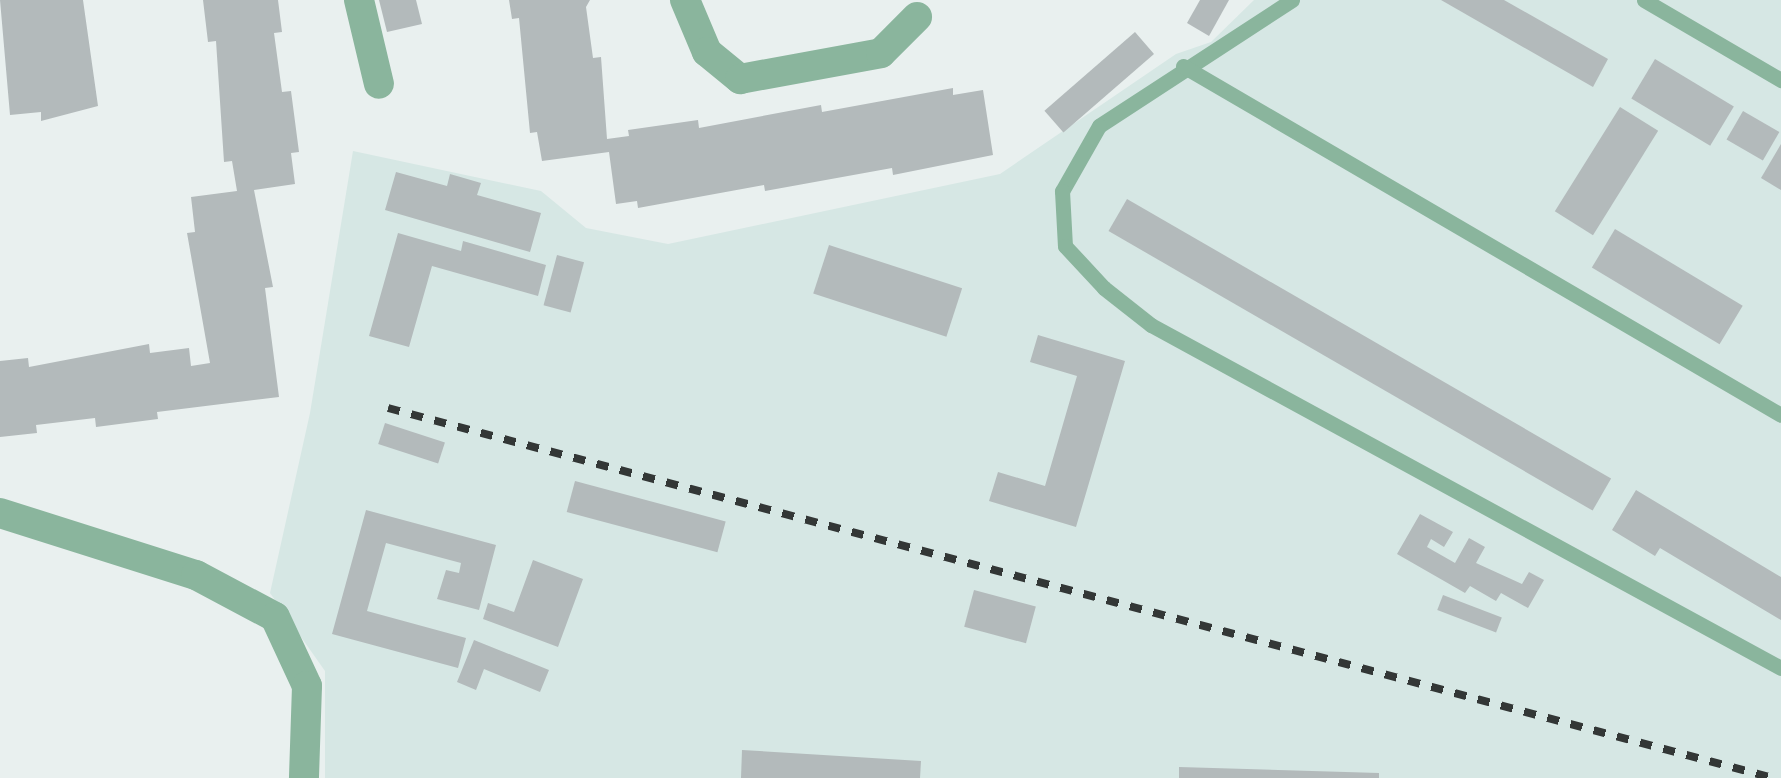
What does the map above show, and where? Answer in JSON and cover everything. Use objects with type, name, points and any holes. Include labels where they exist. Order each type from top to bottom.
[{"type":"street","points":[[358,0],[379,84]]},
{"type":"street","points":[[685,0],[707,52],[740,79],[881,52],[917,17]]},
{"type":"street","points":[[0,513],[196,574],[276,617],[306,686],[304,778]]},
{"type":"lane","points":[[1292,0],[1183,66],[1098,126],[1062,190],[1065,246],[1104,288],[1151,324],[1781,668]]},
{"type":"lane","points":[[1644,0],[1781,80]]},
{"type":"lane","points":[[1183,66],[1781,415]]},
{"type":"shaded area","points":[[1254,0],[1781,0],[1781,778],[325,778],[325,671],[270,593],[310,413],[353,151],[541,191],[586,228],[668,244],[1000,174],[1176,54],[1211,42]]},
{"type":"building","points":[[0,0],[83,0],[98,106],[41,121],[41,112],[10,115]]},
{"type":"building","points":[[203,0],[278,0],[282,32],[274,33],[282,92],[291,91],[299,152],[291,153],[295,184],[254,190],[273,287],[265,288],[279,397],[157,412],[158,419],[96,427],[95,418],[36,425],[37,433],[0,437],[0,361],[28,358],[29,367],[149,344],[150,353],[189,348],[191,366],[210,363],[187,233],[195,232],[191,197],[237,191],[232,161],[224,162],[216,41],[208,42]]},
{"type":"building","points":[[379,0],[416,0],[422,24],[387,32]]},
{"type":"building","points":[[509,0],[590,0],[586,7],[593,58],[601,57],[607,139],[629,136],[628,130],[698,120],[699,128],[821,105],[822,112],[953,88],[953,95],[983,90],[993,155],[893,175],[892,168],[765,191],[764,185],[638,208],[637,201],[616,204],[609,152],[542,161],[537,132],[530,133],[519,18],[512,19]]},
{"type":"building","points":[[1200,0],[1229,0],[1209,36],[1187,23]]},
{"type":"building","points":[[1441,0],[1504,0],[1608,59],[1593,87]]},
{"type":"building","points":[[1135,32],[1154,54],[1063,133],[1044,111]]},
{"type":"building","points":[[1655,59],[1734,106],[1710,146],[1631,98]]},
{"type":"building","points":[[1620,107],[1658,131],[1593,235],[1555,211]]},
{"type":"building","points":[[1743,111],[1779,132],[1763,161],[1726,140]]},
{"type":"building","points":[[1781,144],[1781,190],[1761,178]]},
{"type":"building","points":[[396,172],[447,186],[450,174],[481,183],[477,195],[541,213],[530,252],[385,210]]},
{"type":"building","points":[[1127,199],[1611,478],[1593,511],[1108,231]]},
{"type":"building","points":[[1615,229],[1743,306],[1720,344],[1592,268]]},
{"type":"building","points":[[398,233],[461,251],[463,241],[546,265],[538,296],[432,266],[409,347],[369,336]]},
{"type":"building","points":[[829,245],[962,288],[946,337],[813,294]]},
{"type":"building","points":[[557,255],[584,262],[571,312],[544,305]]},
{"type":"building","points":[[1038,335],[1125,361],[1076,527],[989,501],[998,472],[1045,486],[1077,376],[1030,362]]},
{"type":"building","points":[[385,423],[445,442],[438,463],[378,444]]},
{"type":"building","points":[[575,481],[726,521],[717,552],[567,512]]},
{"type":"building","points":[[1636,490],[1781,577],[1781,620],[1660,548],[1655,556],[1612,530]]},
{"type":"building","points":[[366,510],[496,545],[479,610],[437,599],[446,570],[459,573],[461,563],[386,543],[367,611],[466,638],[458,668],[332,634]]},
{"type":"building","points":[[1420,514],[1453,532],[1444,547],[1431,539],[1427,547],[1455,563],[1469,538],[1485,547],[1476,563],[1522,584],[1529,572],[1544,580],[1528,608],[1501,593],[1496,601],[1470,586],[1465,593],[1397,554]]},
{"type":"building","points":[[533,560],[583,579],[558,647],[483,619],[488,603],[514,612]]},
{"type":"building","points":[[974,590],[1036,607],[1026,643],[964,627]]},
{"type":"building","points":[[1443,595],[1502,618],[1496,633],[1437,610]]},
{"type":"building","points":[[474,640],[549,670],[540,692],[484,669],[476,690],[457,682]]},
{"type":"building","points":[[742,750],[921,761],[920,778],[741,778]]},
{"type":"building","points":[[1179,767],[1379,773],[1379,778],[1179,778]]},
{"type":"railway","points":[[388,408],[1773,778]]}]
